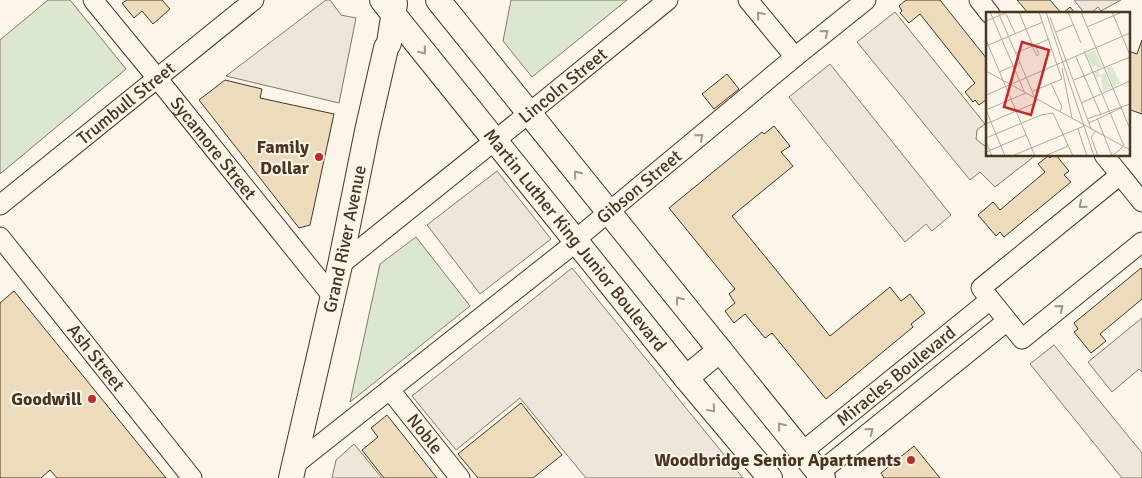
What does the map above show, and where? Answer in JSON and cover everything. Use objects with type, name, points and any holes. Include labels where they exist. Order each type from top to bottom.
[{"type":"main road","points":[[438,0],[821,475]]},
{"type":"main road","name":"Martin Luther King Junior Boulevard","points":[[390,4],[575,240],[686,378],[770,478]]},
{"type":"main road","name":"Grand River Avenue","points":[[292,472],[333,297],[367,131],[386,48],[389,43],[390,4]]},
{"type":"main road","points":[[686,378],[720,350]]},
{"type":"street","name":"Sycamore Street","points":[[93,0],[333,297]]},
{"type":"street","name":"Trumbull Street","points":[[0,205],[254,0]]},
{"type":"street","name":"Lincoln Street","points":[[340,265],[668,0]]},
{"type":"street","points":[[748,0],[795,57]]},
{"type":"street","name":"Gibson Street","points":[[292,472],[390,390],[566,250],[575,240],[866,0]]},
{"type":"street","points":[[979,0],[988,12]]},
{"type":"street","points":[[1105,156],[1120,175],[1139,192]]},
{"type":"street","name":"Miracles Boulevard","points":[[802,452],[1120,175]]},
{"type":"street","name":"Ash Street","points":[[0,237],[192,478]]},
{"type":"street","points":[[985,294],[1022,339],[1142,242]]},
{"type":"street","name":"Miracles Boulevard","points":[[821,475],[1007,321]]},
{"type":"street","name":"Noble","points":[[390,390],[460,478]]},
{"type":"green space","points":[[48,0],[70,0],[126,69],[0,174],[0,40]]},
{"type":"green space","points":[[511,0],[627,0],[532,77],[503,41]]},
{"type":"green space","points":[[416,237],[470,306],[350,402],[380,264]]},
{"type":"shaded area","points":[[326,0],[330,0],[341,15],[356,18],[339,103],[226,76]]},
{"type":"shaded area","points":[[1074,0],[1121,0],[1101,11],[1098,7],[1092,12],[1083,12]]},
{"type":"shaded area","points":[[895,12],[985,124],[977,130],[976,139],[986,146],[986,156],[1035,156],[995,187],[980,172],[970,180],[857,42]]},
{"type":"shaded area","points":[[830,64],[951,215],[932,231],[926,224],[905,242],[789,97]]},
{"type":"shaded area","points":[[497,171],[551,239],[480,294],[427,225]]},
{"type":"shaded area","points":[[572,268],[743,478],[586,478],[520,398],[456,450],[412,396]]},
{"type":"shaded area","points":[[1142,318],[1142,372],[1139,369],[1112,392],[1088,362]]},
{"type":"shaded area","points":[[1054,345],[1142,453],[1142,478],[1122,478],[1030,364]]},
{"type":"shaded area","points":[[354,444],[382,478],[332,478],[336,460]]},
{"type":"building","points":[[127,0],[162,0],[170,9],[153,24],[142,11],[134,18],[122,3]]},
{"type":"building","points":[[906,0],[940,0],[986,58],[986,100],[979,105],[975,100],[973,102],[965,92],[975,83],[920,14],[909,23],[900,13],[902,11],[899,6]]},
{"type":"building","points":[[1017,0],[1050,0],[1060,12],[1027,12]]},
{"type":"building","points":[[1070,7],[1074,12],[1064,12]]},
{"type":"building","points":[[1142,40],[1142,114],[1130,110],[1130,52],[1137,54]]},
{"type":"building","points":[[727,74],[739,89],[714,109],[702,94]]},
{"type":"building","points":[[225,80],[262,89],[260,98],[334,114],[310,225],[299,228],[199,100]]},
{"type":"building","points":[[774,126],[790,146],[781,152],[793,166],[732,216],[830,336],[890,287],[901,301],[910,294],[925,313],[911,324],[913,327],[826,399],[772,333],[765,338],[745,314],[734,323],[725,311],[735,303],[729,294],[735,289],[669,208],[762,132],[764,134]]},
{"type":"building","points":[[1048,156],[1050,158],[1057,156],[1069,171],[1064,175],[1071,182],[1004,237],[1000,232],[996,236],[978,215],[993,202],[1000,210],[1045,172],[1038,164]]},
{"type":"building","points":[[1141,268],[1142,299],[1100,334],[1106,341],[1091,353],[1074,332],[1078,329],[1074,323]]},
{"type":"building","points":[[14,291],[166,478],[57,478],[50,470],[41,478],[0,478],[0,303]]},
{"type":"building","points":[[521,403],[562,455],[533,478],[478,478],[458,454]]},
{"type":"building","points":[[387,415],[437,478],[384,478],[362,450],[378,437],[371,428]]},
{"type":"building","name":"Woodbridge Senior Apartments","points":[[914,446],[940,478],[884,478],[881,473]]},
{"type":"place","name":"Family Dollar","points":[[319,157]]},
{"type":"place","name":"Goodwill","points":[[92,399]]},
{"type":"place","name":"Woodbridge Senior Apartments","points":[[911,460]]}]
